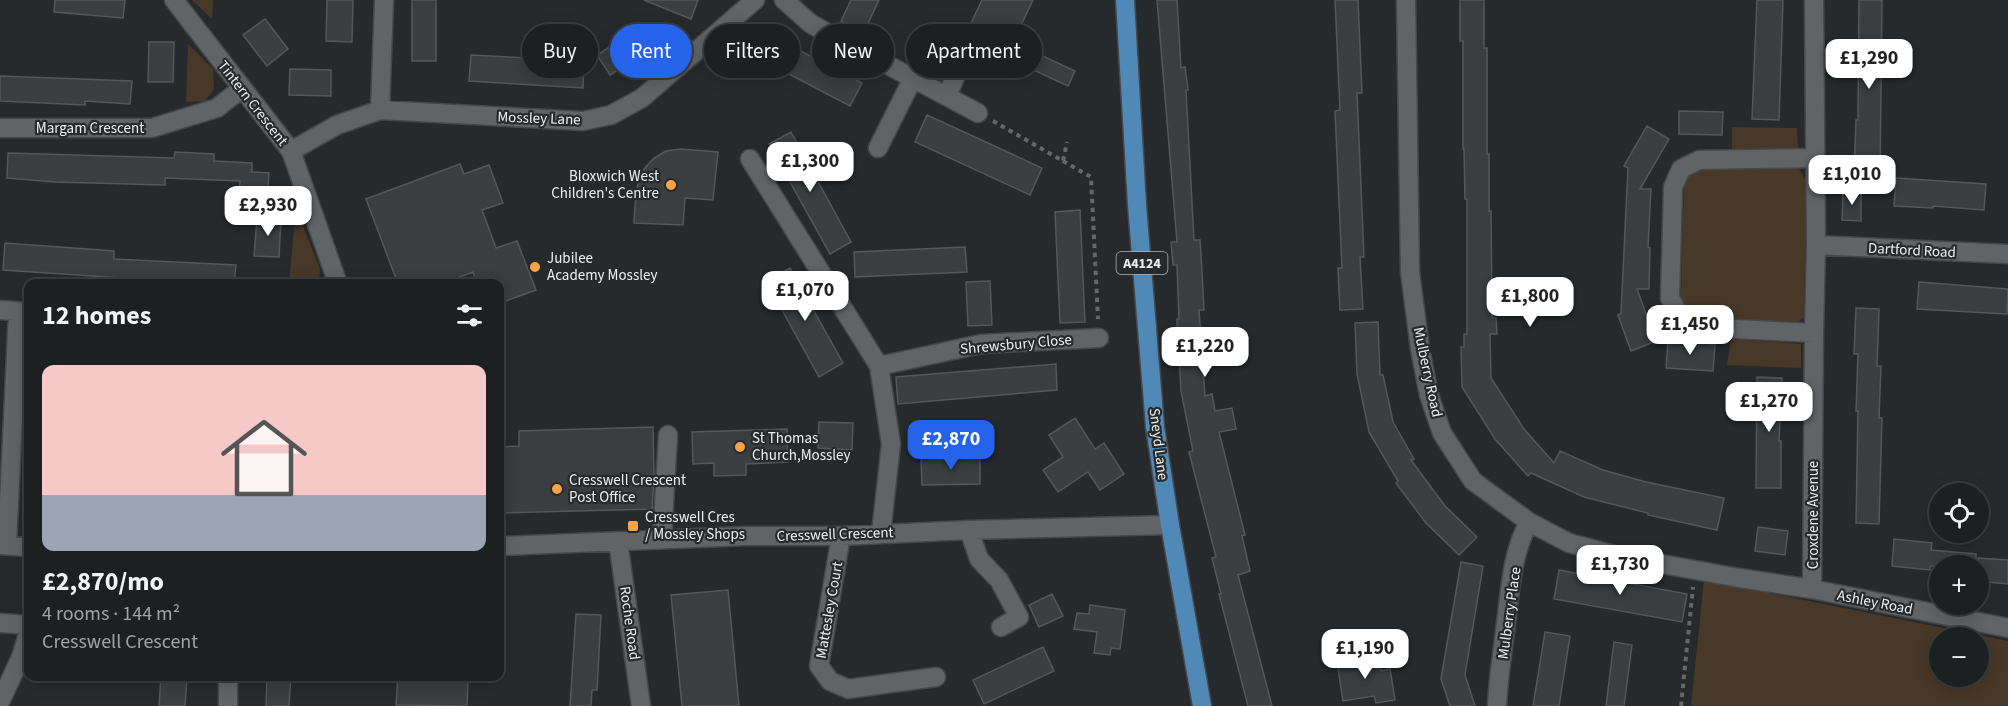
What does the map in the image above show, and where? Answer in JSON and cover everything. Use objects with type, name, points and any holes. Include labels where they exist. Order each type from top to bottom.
[{"type":"main road","name":"Sneyd Lane","points":[[1125,0],[1155,427],[1202,706]]},
{"type":"street","name":"Tintern Crescent","points":[[174,0],[291,151],[336,279]]},
{"type":"street","points":[[380,110],[384,0]]},
{"type":"street","name":"Mossley Lane","points":[[291,151],[337,125],[380,110],[583,121],[611,115],[642,98],[755,0]]},
{"type":"street","points":[[784,0],[811,24],[906,74]]},
{"type":"street","name":"Mulberry Road","points":[[1406,0],[1410,272],[1420,349],[1429,395],[1442,433],[1473,481],[1529,522],[1569,543],[1618,556],[1812,589]]},
{"type":"street","name":"Croxdene Avenue","points":[[1812,589],[1816,245],[1814,0]]},
{"type":"street","points":[[878,148],[913,78],[978,113]]},
{"type":"street","points":[[947,96],[955,78]]},
{"type":"street","name":"Margam Crescent","points":[[2,131],[152,128],[217,108],[241,89]]},
{"type":"street","points":[[1814,158],[1699,160],[1681,169],[1673,188],[1670,298],[1679,315],[1695,327],[1814,333]]},
{"type":"street","points":[[750,159],[879,366],[891,444],[881,533]]},
{"type":"street","name":"Dartford Road","points":[[1816,245],[2008,254]]},
{"type":"street","points":[[16,311],[4,545],[24,547]]},
{"type":"street","name":"Shrewsbury Close","points":[[879,366],[981,344],[1088,343]]},
{"type":"street","points":[[662,539],[668,435]]},
{"type":"street","name":"Mulberry Place","points":[[1497,706],[1508,606],[1520,538],[1529,522]]},
{"type":"street","name":"Cresswell Crescent","points":[[504,546],[746,536],[841,537],[881,533],[1170,525]]},
{"type":"street","points":[[969,530],[979,559],[999,580],[1019,617],[1001,627]]},
{"type":"street","name":"Mattesley Court","points":[[841,537],[819,666],[830,681],[848,689],[936,677]]},
{"type":"street","name":"Roche Road","points":[[618,541],[641,706]]},
{"type":"street","name":"Ashley Road","points":[[1812,589],[2008,628]]},
{"type":"street","points":[[0,623],[24,625]]},
{"type":"street","points":[[0,702],[24,647]]},
{"type":"street","points":[[228,681],[228,706]]},
{"type":"path","points":[[978,113],[1091,177],[1088,343]]},
{"type":"path","points":[[1064,161],[1067,142]]},
{"type":"path","points":[[1681,706],[1695,570]]},
{"type":"shaded area","points":[[192,0],[213,0],[212,19]]},
{"type":"shaded area","points":[[188,44],[213,69],[214,89],[205,101],[186,102]]},
{"type":"shaded area","points":[[1732,127],[1797,128],[1798,150],[1732,150]]},
{"type":"shaded area","points":[[1797,166],[1806,180],[1804,317],[1797,323],[1693,316],[1684,310],[1681,297],[1684,183],[1690,173],[1700,168]]},
{"type":"shaded area","points":[[296,209],[320,269],[319,279],[289,279]]},
{"type":"shaded area","points":[[1731,339],[1801,344],[1801,368],[1727,365]]},
{"type":"shaded area","points":[[1704,580],[1938,627],[1929,627],[1929,687],[1989,687],[1989,637],[2008,641],[2008,706],[1691,706]]},
{"type":"building","points":[[55,0],[125,0],[123,18],[54,12]]},
{"type":"building","points":[[327,0],[353,0],[352,42],[326,41]]},
{"type":"building","points":[[412,0],[436,0],[436,61],[412,61]]},
{"type":"building","points":[[644,0],[698,0],[691,19]]},
{"type":"building","points":[[851,0],[879,0],[868,24],[847,24],[841,21]]},
{"type":"building","points":[[982,0],[1033,0],[1022,24],[971,24]]},
{"type":"building","points":[[1157,0],[1177,0],[1181,68],[1185,67],[1188,90],[1186,90],[1194,240],[1200,240],[1204,310],[1199,310],[1205,396],[1212,394],[1215,411],[1232,408],[1236,429],[1219,432],[1245,535],[1242,536],[1250,571],[1238,575],[1272,706],[1248,706],[1219,594],[1221,594],[1212,558],[1216,557],[1189,452],[1193,451],[1181,391],[1177,265],[1173,265],[1171,242],[1177,242]]},
{"type":"building","points":[[1335,0],[1358,0],[1362,93],[1357,93],[1364,257],[1360,257],[1363,309],[1340,310],[1338,268],[1342,268],[1335,111],[1340,110]]},
{"type":"building","points":[[1460,0],[1484,0],[1492,318],[1496,318],[1497,334],[1490,334],[1491,378],[1524,429],[1554,463],[1560,451],[1603,470],[1646,482],[1724,498],[1717,530],[1648,515],[1648,513],[1584,497],[1531,473],[1528,476],[1495,439],[1462,387],[1461,347],[1464,347],[1464,334],[1467,334],[1467,199],[1465,199],[1463,149],[1463,41],[1460,41]]},
{"type":"building","points":[[1757,0],[1783,0],[1779,120],[1752,119]]},
{"type":"building","points":[[1859,0],[1882,0],[1880,177],[1854,176],[1856,120],[1858,120]]},
{"type":"building","points":[[265,19],[288,49],[267,66],[243,35]]},
{"type":"building","points":[[149,42],[174,42],[173,82],[148,82]]},
{"type":"building","points":[[610,47],[610,75],[598,57]]},
{"type":"building","points":[[800,51],[812,57],[812,78],[852,78],[862,83],[850,106],[796,78],[800,78]]},
{"type":"building","points":[[471,55],[522,58],[522,78],[583,78],[583,88],[469,81]]},
{"type":"building","points":[[1042,56],[1075,71],[1068,86],[1042,74]]},
{"type":"building","points":[[290,69],[331,70],[331,96],[289,95]]},
{"type":"building","points":[[0,76],[132,81],[130,104],[85,101],[85,105],[0,101]]},
{"type":"building","points":[[1679,111],[1723,112],[1722,135],[1679,134]]},
{"type":"building","points":[[927,115],[1042,168],[1030,195],[915,142]]},
{"type":"building","points":[[1647,126],[1669,139],[1640,189],[1651,189],[1648,247],[1650,248],[1649,289],[1637,289],[1656,341],[1631,351],[1618,315],[1621,313],[1628,168],[1624,166]]},
{"type":"building","points":[[791,132],[851,242],[830,254],[769,144]]},
{"type":"building","points":[[680,149],[718,152],[713,200],[685,198],[683,225],[634,223],[636,191],[644,169],[654,158],[666,151]]},
{"type":"building","points":[[175,152],[214,154],[214,161],[252,163],[252,172],[269,173],[266,212],[238,210],[240,181],[165,178],[165,185],[55,182],[7,178],[8,153],[174,158]]},
{"type":"building","points":[[460,164],[464,174],[489,165],[503,203],[482,210],[496,248],[517,241],[536,290],[504,302],[504,279],[475,279],[473,272],[454,279],[396,279],[366,199]]},
{"type":"building","points":[[1896,178],[1986,184],[1984,210],[1894,206]]},
{"type":"building","points":[[1843,192],[1861,192],[1861,221],[1842,220]]},
{"type":"building","points":[[1080,210],[1085,322],[1060,323],[1055,212]]},
{"type":"building","points":[[257,217],[281,218],[279,257],[254,256]]},
{"type":"building","points":[[5,243],[114,251],[114,259],[236,265],[235,279],[122,279],[3,270]]},
{"type":"building","points":[[965,247],[967,272],[855,277],[854,252]]},
{"type":"building","points":[[790,268],[843,363],[819,377],[766,281]]},
{"type":"building","points":[[990,281],[992,325],[968,326],[966,282]]},
{"type":"building","points":[[1919,282],[2008,289],[2007,314],[1917,309]]},
{"type":"building","points":[[1856,308],[1879,309],[1877,366],[1881,366],[1879,418],[1882,418],[1879,524],[1856,523],[1858,354],[1854,354]]},
{"type":"building","points":[[1378,322],[1380,375],[1383,375],[1393,422],[1414,459],[1411,460],[1445,506],[1477,537],[1459,555],[1426,523],[1396,483],[1398,481],[1369,432],[1357,374],[1355,323]]},
{"type":"building","points":[[1668,341],[1715,344],[1713,371],[1666,368]]},
{"type":"building","points":[[1056,364],[1057,390],[898,404],[896,377]]},
{"type":"building","points":[[1757,377],[1782,378],[1779,441],[1781,441],[1781,488],[1756,488]]},
{"type":"building","points":[[1075,418],[1095,449],[1104,443],[1124,474],[1100,490],[1088,472],[1058,492],[1043,470],[1063,457],[1049,435]]},
{"type":"building","points":[[819,422],[853,423],[852,450],[818,448]]},
{"type":"building","points":[[653,427],[652,509],[504,513],[504,447],[519,446],[519,431]]},
{"type":"building","name":"St Thomas Church,Mossley","points":[[787,429],[788,462],[746,464],[746,475],[714,476],[714,463],[693,464],[692,432]]},
{"type":"building","points":[[980,457],[980,484],[922,485],[921,458]]},
{"type":"building","points":[[1758,527],[1788,531],[1785,555],[1755,551]]},
{"type":"building","points":[[1894,539],[1932,543],[1931,550],[1976,554],[1929,555],[1929,570],[1892,566]]},
{"type":"building","points":[[1989,559],[2008,560],[2008,584],[1989,582]]},
{"type":"building","points":[[1461,562],[1483,566],[1465,675],[1475,706],[1450,706],[1441,679]]},
{"type":"building","points":[[1559,570],[1687,594],[1682,622],[1554,599]]},
{"type":"building","points":[[728,590],[739,706],[682,706],[671,595]]},
{"type":"building","points":[[1052,594],[1063,616],[1039,627],[1029,605]]},
{"type":"building","points":[[1090,605],[1125,610],[1120,649],[1111,648],[1110,655],[1094,653],[1097,632],[1074,629],[1077,613],[1089,614]]},
{"type":"building","points":[[576,614],[601,615],[597,690],[592,690],[591,706],[570,706]]},
{"type":"building","points":[[1545,632],[1570,636],[1559,706],[1533,706]]},
{"type":"building","points":[[1614,642],[1632,645],[1624,706],[1606,706]]},
{"type":"building","points":[[1043,647],[1054,671],[984,704],[973,680]]},
{"type":"building","points":[[1378,655],[1381,671],[1390,669],[1395,700],[1376,703],[1374,696],[1343,701],[1337,662]]},
{"type":"building","points":[[161,681],[187,681],[185,706],[159,706]]},
{"type":"building","points":[[267,681],[291,681],[289,706],[266,706]]},
{"type":"building","points":[[398,681],[468,681],[467,706],[396,705]]},
{"type":"place","name":"Bloxwich West Children's Centre","points":[[671,185]]},
{"type":"place","name":"Jubilee Academy Mossley","points":[[535,267]]},
{"type":"place","name":"St Thomas Church,Mossley","points":[[740,447]]},
{"type":"place","name":"Cresswell Crescent Post Office","points":[[557,489]]},
{"type":"place","name":"Cresswell Cres / Mossley Shops","points":[[633,526]]}]
